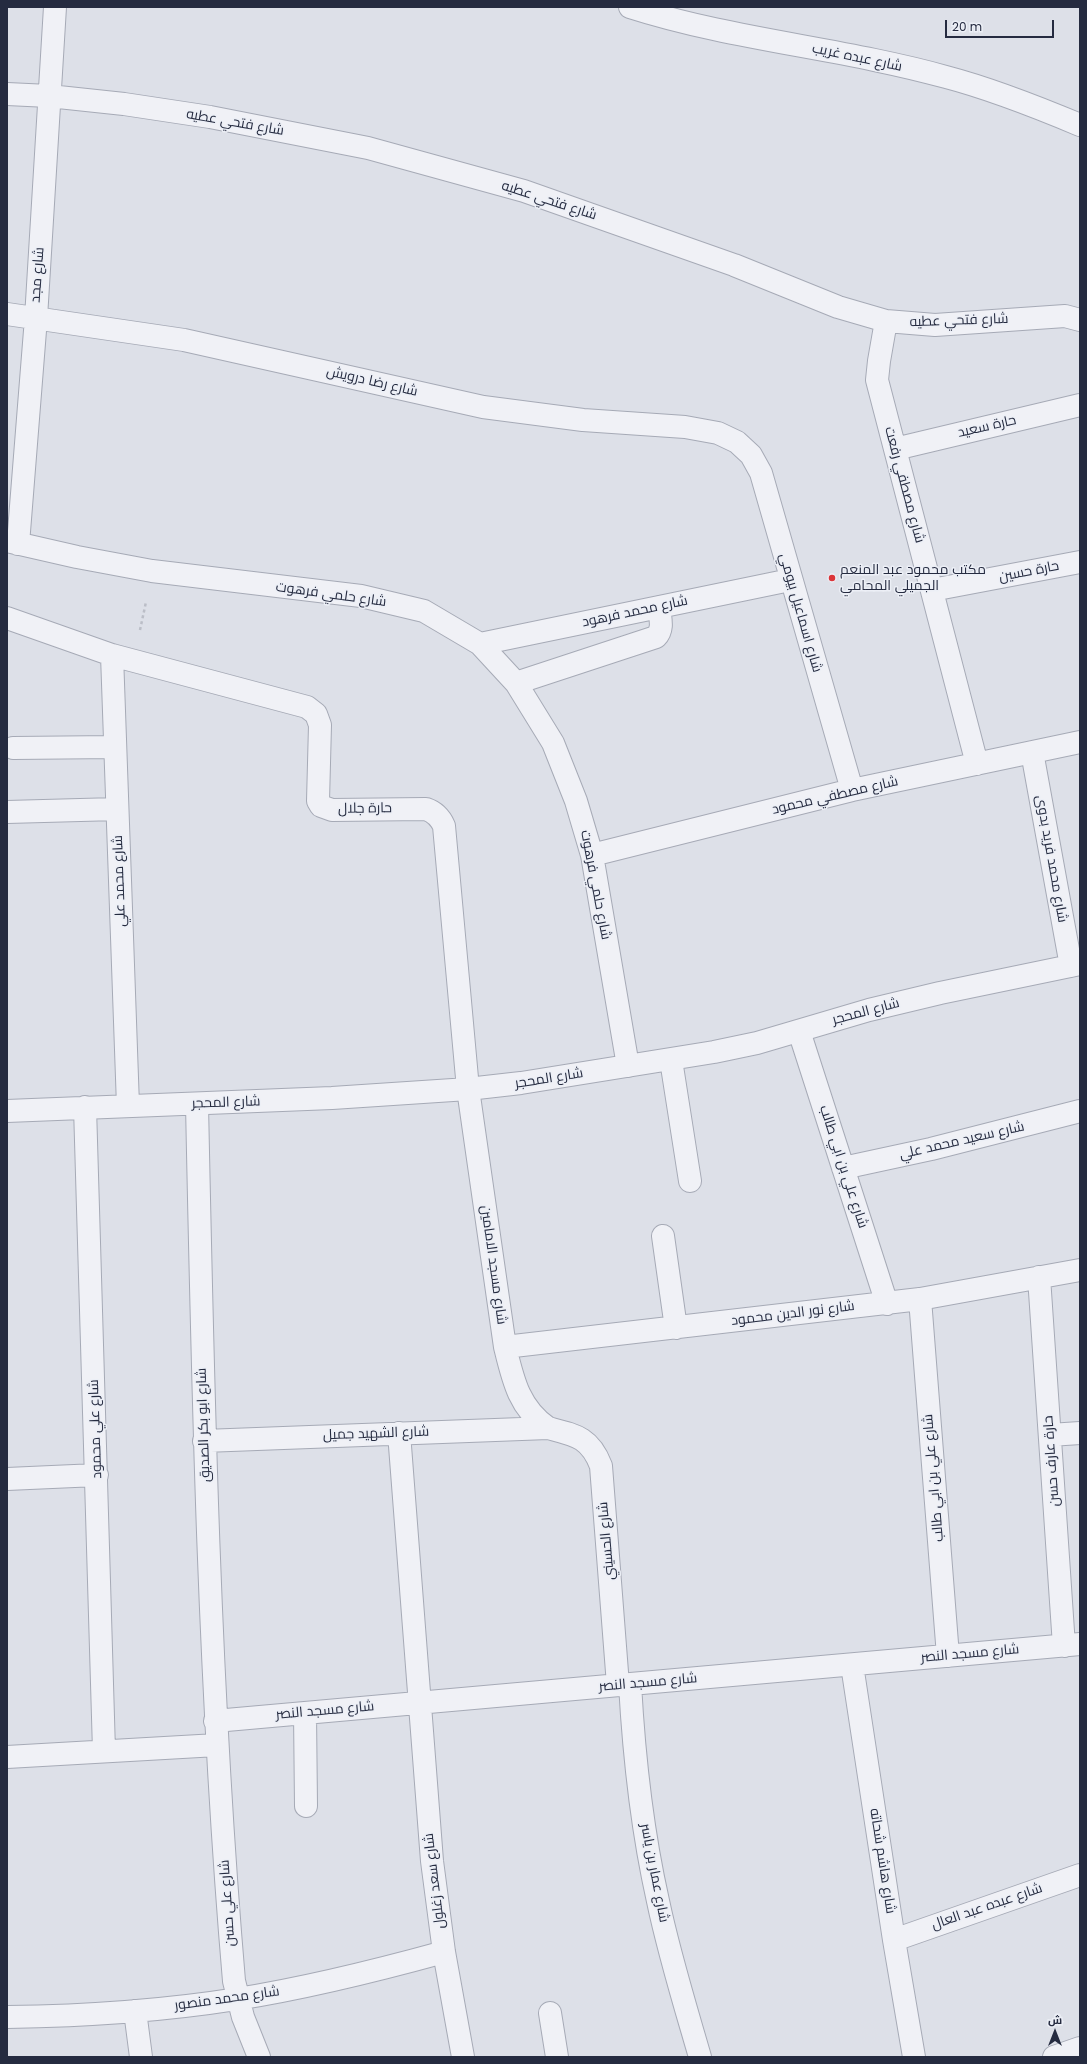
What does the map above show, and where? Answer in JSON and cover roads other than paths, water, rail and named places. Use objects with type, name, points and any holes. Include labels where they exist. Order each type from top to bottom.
[{"type":"street","name":"شارع مجد","points":[[12,542],[36,318],[55,7]]},
{"type":"street","name":"شارع عبده غريب","points":[[630,7],[691,25],[853,56],[946,77],[1044,110],[1080,125]]},
{"type":"street","name":"شارع فتحي عطيه","points":[[7,94],[50,96],[124,104],[210,118],[368,148],[524,191],[734,264],[838,307],[886,321],[935,325],[1065,316],[1080,320]]},
{"type":"street","name":"شارع رضا درويش","points":[[7,314],[184,340],[483,407],[583,420],[685,427],[718,433],[737,442]]},
{"type":"street","name":"شارع مصطفي رفعت","points":[[886,321],[877,380],[976,764]]},
{"type":"street","name":"حارة سعيد","points":[[895,449],[1080,405]]},
{"type":"street","name":"شارع اسماعيل بيومي","points":[[737,442],[752,455],[761,473],[790,580],[852,790]]},
{"type":"street","name":"شارع حلمي فرهوت","points":[[12,542],[152,571],[362,596],[424,611],[480,644],[516,683],[553,743],[576,801],[592,855],[628,1066]]},
{"type":"street","name":"حارة حسين","points":[[932,590],[1080,562]]},
{"type":"street","name":"شارع محمد فرهود","points":[[480,644],[790,580]]},
{"type":"street","points":[[516,683],[656,637],[661,631],[659,607]]},
{"type":"street","name":"حارة جلال","points":[[7,618],[112,656],[307,707],[312,710],[319,719],[320,725],[318,801],[321,806],[326,809],[420,808],[426,809],[437,815],[444,826],[468,1089]]},
{"type":"street","name":"شارع محمد علي","points":[[112,656],[128,1106]]},
{"type":"street","name":"شارع مصطفي محمود","points":[[592,855],[852,790],[1080,742]]},
{"type":"street","points":[[13,748],[115,748]]},
{"type":"street","name":"شارع محمد فريد بدوى","points":[[1032,752],[1075,965]]},
{"type":"street","points":[[7,812],[118,809]]},
{"type":"street","name":"شارع المحجر","points":[[7,1111],[332,1098],[468,1089],[521,1083],[671,1060],[728,1049],[933,994],[1075,965]]},
{"type":"street","name":"شارع علي بن ابي طالب","points":[[799,1031],[887,1304]]},
{"type":"street","points":[[671,1060],[690,1181]]},
{"type":"street","name":"شارع مسجد الامامين","points":[[468,1089],[505,1347],[511,1369],[526,1408],[536,1419],[548,1428]]},
{"type":"street","name":"شارع ابو بكر الصديق","points":[[197,1104],[204,1441],[217,1745]]},
{"type":"street","name":"شارع علي محمود","points":[[85,1107],[104,1752]]},
{"type":"street","name":"شارع سعيد محمد علي","points":[[843,1168],[931,1149],[1080,1112]]},
{"type":"street","points":[[664,1236],[676,1328]]},
{"type":"street","name":"شارع نور الدين محمود","points":[[505,1347],[887,1304],[1080,1270]]},
{"type":"street","name":"حارة عارف حسن","points":[[1039,1277],[1050,1435],[1072,1645]]},
{"type":"street","name":"شارع علي بن ابي طالب","points":[[920,1299],[948,1656]]},
{"type":"street","name":"شارع الشهيد جميل","points":[[204,1441],[548,1428]]},
{"type":"street","name":"شارع الحسيني","points":[[548,1428],[576,1436],[588,1443],[596,1453],[601,1466],[624,1685]]},
{"type":"street","name":"شارع سعد زغلول","points":[[399,1433],[432,1861],[444,1952],[464,2057]]},
{"type":"street","points":[[1050,1435],[1080,1433]]},
{"type":"street","points":[[7,1479],[97,1476]]},
{"type":"street","name":"شارع مسجد النصر","points":[[215,1721],[1072,1645]]},
{"type":"street","name":"شارع هاشم شحاته","points":[[852,1665],[894,1940],[914,2057]]},
{"type":"street","name":"شارع عمار بن ياسر","points":[[624,1685],[633,1739],[647,1848],[671,1955],[700,2057]]},
{"type":"street","points":[[305,1713],[306,1806]]},
{"type":"street","points":[[7,1757],[217,1745]]},
{"type":"street","name":"شارع علي حسن","points":[[217,1745],[232,1963],[237,1999],[259,2057]]},
{"type":"street","name":"شارع عبده عبد العال","points":[[894,1940],[1080,1875]]},
{"type":"street","name":"شارع محمد منصور","points":[[7,2017],[135,2011],[237,1999],[353,1976],[444,1952]]},
{"type":"street","points":[[135,2011],[141,2057]]},
{"type":"street","points":[[550,2013],[557,2057]]},
{"type":"street","points":[[1054,2057],[1080,2048]]},
{"type":"place","name":"مكتب محمود عبد المنعم الجميلي المحامي","points":[[832,578]]}]
